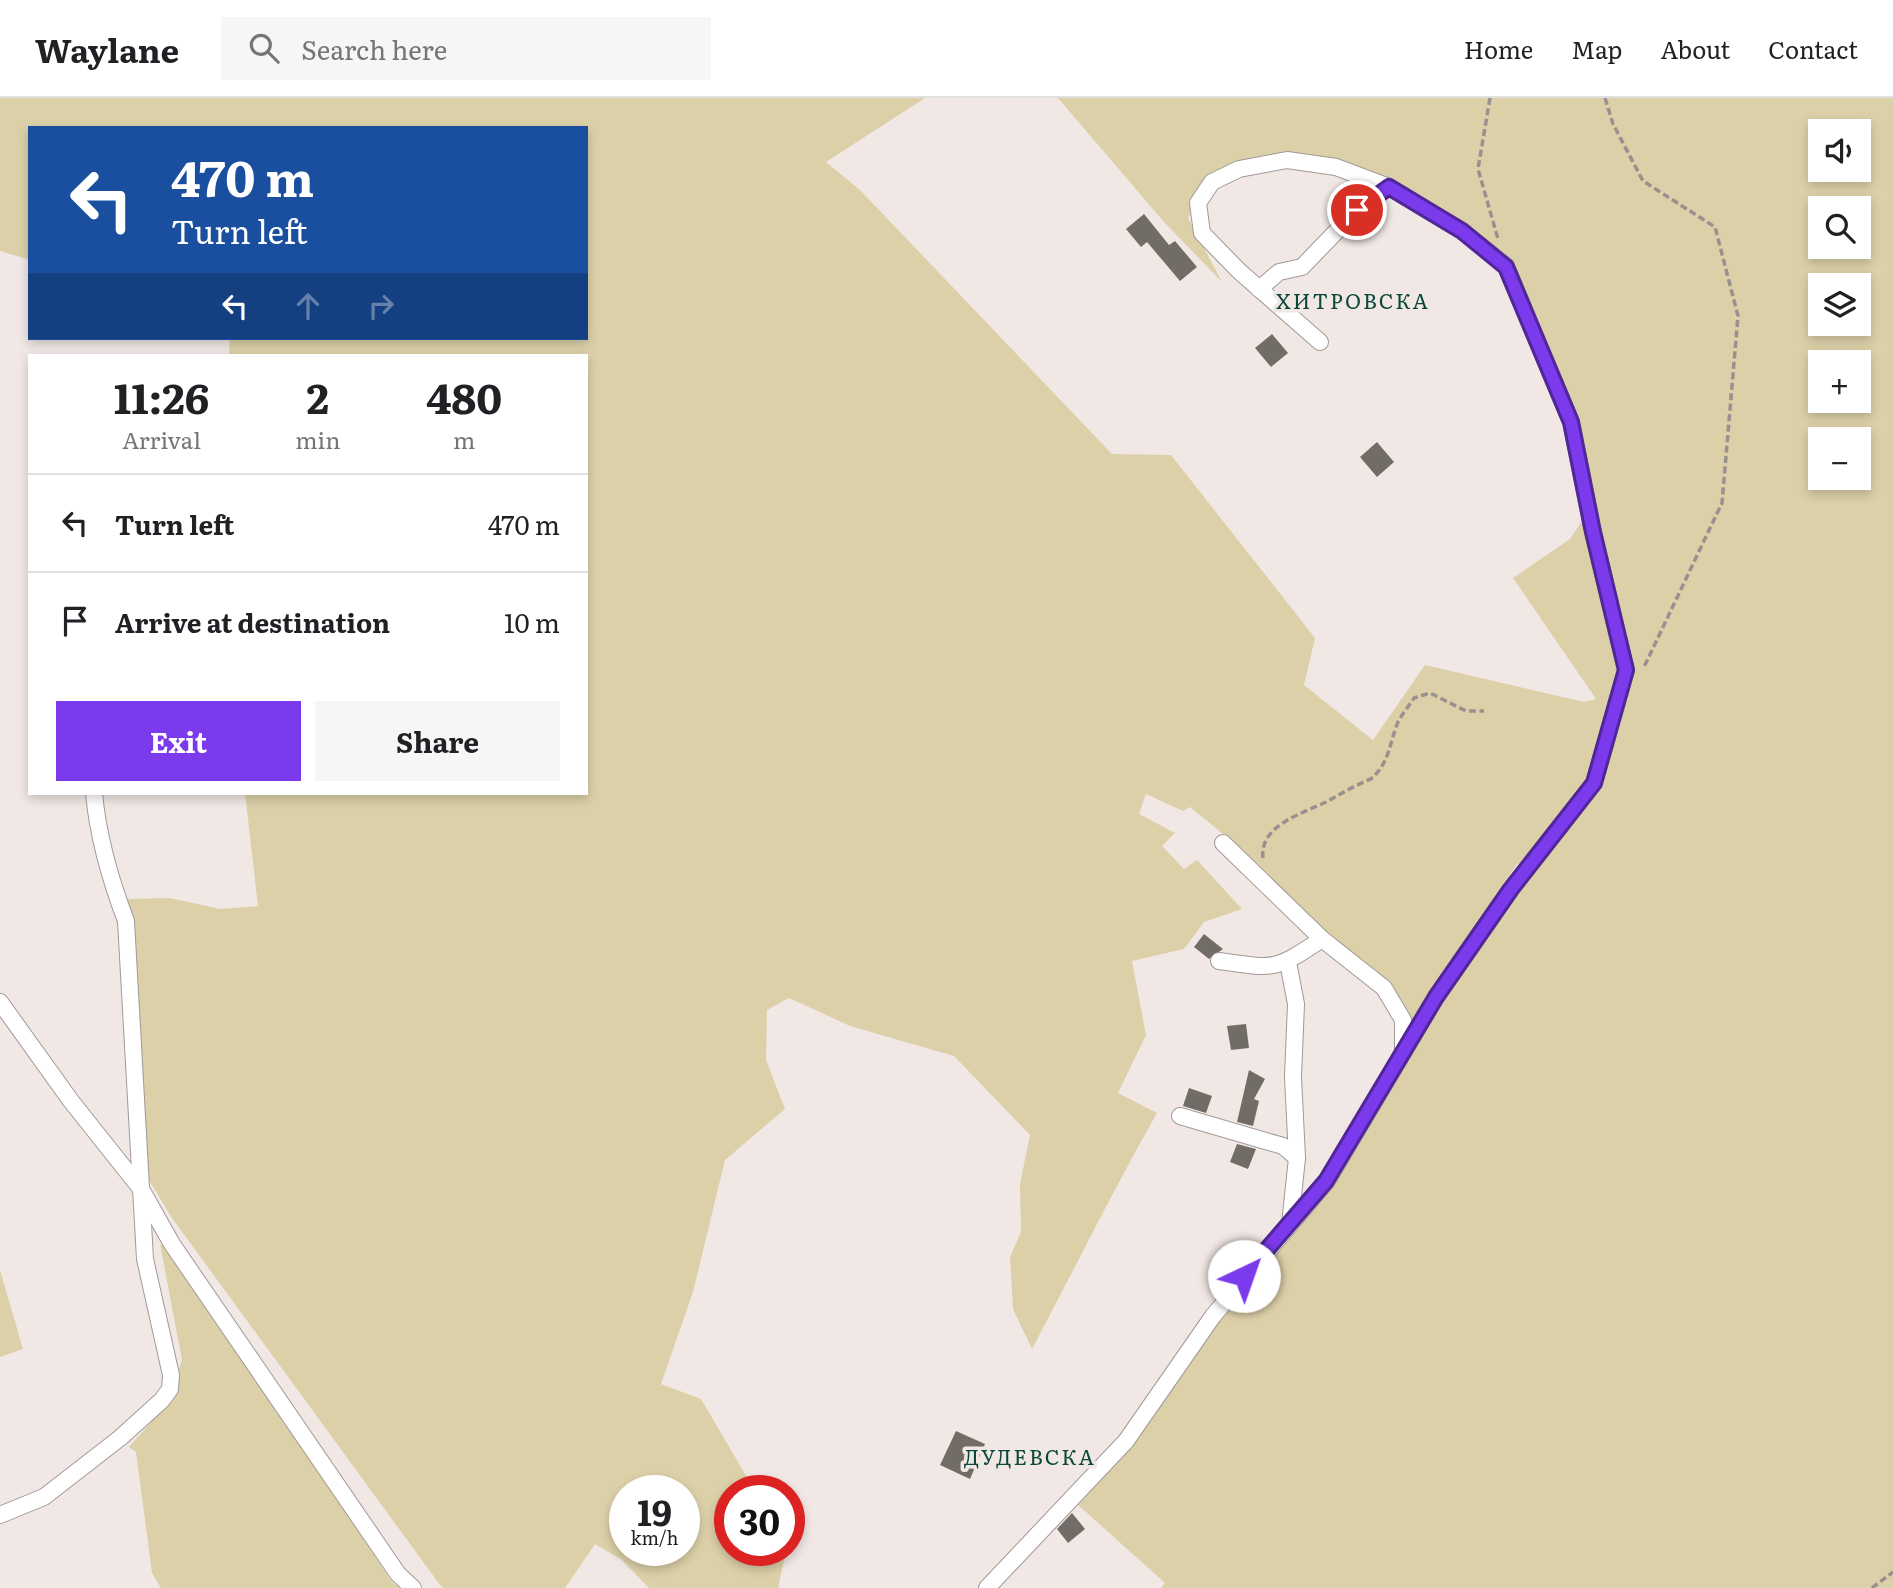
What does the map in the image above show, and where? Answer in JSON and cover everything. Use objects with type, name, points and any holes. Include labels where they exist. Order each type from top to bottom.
[{"type":"street","points":[[987,1588],[1126,1441],[1213,1316],[1326,1181],[1403,1050],[1511,889],[1594,783],[1626,670],[1593,532],[1571,422],[1506,267],[1462,231],[1389,187],[1336,167],[1287,160],[1239,169],[1212,182],[1198,203],[1202,233],[1259,289],[1320,342]]},
{"type":"street","points":[[1259,289],[1279,272],[1302,267],[1357,210],[1389,187]]},
{"type":"street","points":[[0,1515],[44,1497],[120,1438],[162,1400],[170,1389],[171,1375],[145,1259],[126,921],[109,876],[96,819],[94,795]]},
{"type":"street","points":[[1223,843],[1322,939],[1384,988],[1403,1020],[1403,1050]]},
{"type":"street","points":[[1219,961],[1268,968],[1287,962],[1322,939]]},
{"type":"street","points":[[1287,962],[1296,1004],[1293,1077],[1297,1158],[1290,1224]]},
{"type":"street","points":[[0,1002],[71,1101],[141,1189],[188,1266],[398,1573],[413,1588]]},
{"type":"street","points":[[1180,1116],[1283,1146],[1297,1158]]},
{"type":"path","points":[[1490,98],[1478,169],[1506,267]]},
{"type":"path","points":[[1605,98],[1613,124],[1643,181],[1715,227],[1738,316],[1722,503],[1639,678]]},
{"type":"path","points":[[1271,890],[1262,853],[1272,832],[1287,820],[1371,779],[1380,771],[1387,761],[1399,722],[1414,698],[1430,693],[1466,711],[1484,711]]},
{"type":"path","points":[[1872,1588],[1893,1572]]},
{"type":"shaded area","points":[[0,98],[925,98],[826,162],[860,190],[1112,454],[1171,455],[1315,638],[1304,685],[1373,740],[1425,665],[1584,702],[1596,699],[1513,578],[1570,539],[1586,515],[1577,473],[1523,291],[1421,203],[1309,159],[1228,175],[1198,199],[1188,218],[1222,282],[1164,222],[1058,98],[1893,98],[1893,1588],[1161,1588],[1165,1583],[1076,1503],[1191,1343],[1309,1205],[1529,860],[1517,864],[1407,1027],[1391,988],[1313,922],[1228,838],[1190,807],[1183,811],[1146,794],[1139,814],[1175,833],[1162,846],[1184,869],[1197,860],[1242,909],[1204,922],[1184,949],[1132,961],[1146,1035],[1118,1093],[1157,1113],[1032,1349],[1013,1309],[1010,1257],[1021,1232],[1020,1184],[1030,1135],[954,1056],[850,1026],[789,998],[767,1010],[766,1060],[785,1109],[725,1160],[693,1292],[661,1384],[701,1399],[746,1475],[714,1475],[714,1566],[783,1566],[778,1588],[649,1588],[628,1566],[700,1566],[700,1475],[609,1475],[609,1552],[595,1544],[565,1588],[444,1588],[440,1585],[172,1218],[144,1172],[126,899],[170,898],[220,909],[258,906],[245,795],[588,795],[588,354],[229,354],[230,340],[588,340],[588,126],[28,126],[28,259],[0,251]]},
{"type":"shaded area","points":[[160,1244],[173,1252],[392,1582],[400,1588],[161,1588],[152,1573],[136,1452],[129,1447],[167,1404],[182,1360]]},
{"type":"shaded area","points":[[0,1270],[23,1349],[0,1357]]},
{"type":"building","points":[[1144,214],[1169,245],[1175,241],[1197,267],[1180,281],[1147,242],[1141,247],[1126,229]]},
{"type":"building","points":[[1272,334],[1288,353],[1271,367],[1255,348]]},
{"type":"building","points":[[1377,442],[1394,462],[1377,477],[1360,457]]},
{"type":"building","points":[[1204,934],[1223,949],[1209,959],[1194,947]]},
{"type":"building","points":[[1246,1024],[1249,1048],[1231,1050],[1227,1026]]},
{"type":"building","points":[[1249,1070],[1265,1079],[1254,1099],[1259,1101],[1253,1126],[1237,1122]]},
{"type":"building","points":[[1189,1088],[1212,1096],[1206,1113],[1183,1106]]},
{"type":"building","points":[[1237,1144],[1256,1149],[1248,1169],[1230,1162]]},
{"type":"building","points":[[956,1431],[985,1444],[970,1479],[940,1465]]},
{"type":"building","points":[[1072,1513],[1085,1529],[1068,1543],[1057,1529]]},
{"type":"district","name":"ХИТРОВСКА","points":[[1353,302]]},
{"type":"district","name":"ДУДЕВСКА","points":[[1030,1458]]},
{"type":"route","points":[[1244,1276],[1326,1181],[1436,997],[1511,889],[1594,783],[1626,670],[1593,532],[1571,422],[1506,267],[1462,231],[1389,187],[1357,210]]}]
